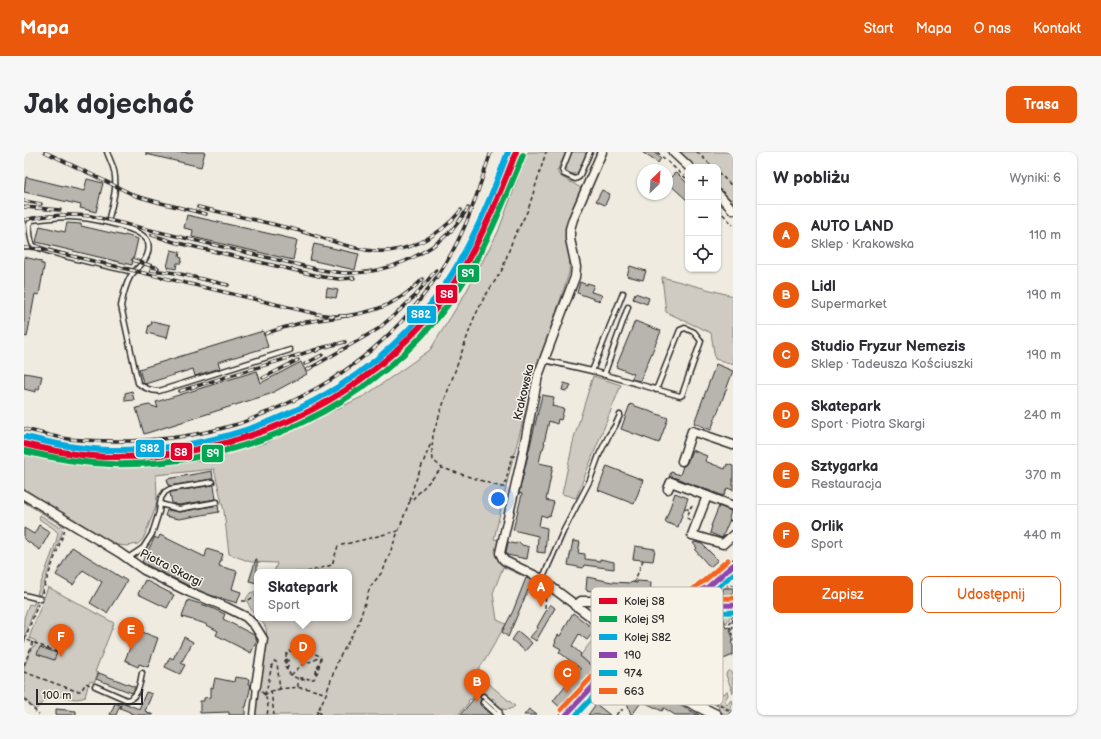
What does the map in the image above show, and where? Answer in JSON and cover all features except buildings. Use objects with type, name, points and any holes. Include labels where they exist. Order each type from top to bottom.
[{"type":"street","name":"Krakowska","points":[[591,617],[541,579],[507,562],[503,559],[500,553],[522,457],[538,376],[575,277],[576,267],[570,238],[570,229],[602,152]]},
{"type":"street","points":[[673,152],[687,164]]},
{"type":"street","points":[[721,197],[733,210]]},
{"type":"street","points":[[682,461],[692,431],[733,445]]},
{"type":"street","points":[[668,489],[671,482],[733,506]]},
{"type":"street","name":"Piotra Skargi","points":[[24,495],[128,558],[144,570],[183,590],[219,604],[246,618],[255,626],[263,639],[256,686]]},
{"type":"street","points":[[707,496],[692,535],[723,544],[733,535]]},
{"type":"street","points":[[708,587],[733,566]]},
{"type":"street","points":[[575,606],[581,601],[591,601]]},
{"type":"street","points":[[723,606],[733,605]]},
{"type":"street","points":[[566,715],[591,688]]},
{"type":"street","points":[[587,692],[591,691]]},
{"type":"street","points":[[697,705],[716,715]]},
{"type":"lane","points":[[107,152],[113,167],[115,186],[108,222]]},
{"type":"lane","points":[[569,152],[562,170],[564,174],[575,179],[579,177],[590,152]]},
{"type":"lane","points":[[134,272],[56,254],[36,247],[32,244],[29,224],[32,220],[69,217],[88,218],[108,222],[140,233],[147,240],[149,247],[148,254],[144,262],[130,278],[123,295],[121,306],[138,383],[150,391],[159,392],[290,350]]},
{"type":"lane","points":[[592,371],[622,293]]},
{"type":"lane","points":[[604,375],[628,307]]},
{"type":"lane","points":[[544,360],[592,371],[656,390],[680,396],[682,395],[701,341],[694,332],[685,328],[680,330],[656,390]]},
{"type":"lane","points":[[541,579],[562,532],[590,480],[608,435],[615,426],[620,415]]},
{"type":"lane","points":[[128,558],[143,548],[152,534],[159,512],[161,498],[165,492],[170,489],[212,482]]},
{"type":"lane","points":[[160,504],[179,509],[216,502]]},
{"type":"lane","points":[[24,594],[40,599]]},
{"type":"lane","points":[[95,686],[127,700],[134,697],[138,690],[142,673]]},
{"type":"lane","points":[[253,715],[256,686]]},
{"type":"lane","points":[[483,696],[499,710],[500,715]]},
{"type":"lane","points":[[483,702],[496,714],[500,715]]},
{"type":"path","points":[[522,457],[512,456],[505,485],[504,487],[501,487],[442,468],[433,460],[433,434],[474,318],[484,298],[502,270],[513,239],[528,210],[546,152]]},
{"type":"path","points":[[657,152],[685,177]]},
{"type":"path","points":[[697,152],[710,164]]},
{"type":"path","points":[[721,175],[733,187]]},
{"type":"path","points":[[721,212],[733,225]]},
{"type":"path","points":[[316,715],[326,694],[338,660],[358,625],[370,587],[383,570],[403,522],[414,485],[433,440]]},
{"type":"path","points":[[409,503],[442,468]]},
{"type":"path","points":[[685,508],[690,509],[687,518],[694,521]]},
{"type":"path","points":[[729,520],[733,522]]},
{"type":"path","points":[[24,643],[68,522]]},
{"type":"path","points":[[318,569],[332,565],[338,546],[398,531]]},
{"type":"path","points":[[634,583],[643,560]]},
{"type":"path","points":[[724,584],[733,585]]},
{"type":"path","points":[[545,608],[546,591]]},
{"type":"path","points":[[242,601],[247,601],[254,597]]},
{"type":"path","points":[[732,633],[729,625],[733,614]]},
{"type":"path","points":[[733,618],[733,628]]},
{"type":"path","points":[[723,619],[725,625],[729,625]]},
{"type":"path","points":[[25,639],[58,652]]},
{"type":"path","points":[[24,665],[33,642]]},
{"type":"path","points":[[297,650],[301,650],[302,652],[309,651],[320,656],[320,663],[314,679],[298,679],[288,673],[285,667],[286,655],[289,652],[294,652],[297,650]]},
{"type":"path","points":[[291,675],[303,664],[315,660],[320,656]]},
{"type":"path","points":[[264,695],[274,661],[278,663],[280,689]]},
{"type":"path","points":[[24,672],[76,691],[81,691],[86,683],[95,686]]},
{"type":"path","points":[[298,679],[298,687]]},
{"type":"path","points":[[298,679],[309,679]]},
{"type":"path","points":[[256,686],[268,702],[267,715]]},
{"type":"path","points":[[264,695],[271,691],[298,687],[313,689],[326,694]]},
{"type":"path","points":[[271,691],[274,715]]},
{"type":"path","points":[[24,699],[39,715]]},
{"type":"path","points":[[722,705],[732,713],[728,715]]},
{"type":"path","points":[[616,715],[620,710],[623,710]]},
{"type":"path","points":[[318,712],[324,715]]},
{"type":"shaded area","points":[[528,152],[566,152],[557,171],[560,176],[583,189],[565,228],[570,252],[569,273],[538,364],[511,466],[494,539],[499,540],[497,553],[523,573],[521,575],[503,567],[493,593],[497,620],[506,624],[476,673],[515,706],[507,710],[500,708],[495,704],[497,702],[493,698],[491,701],[483,693],[481,696],[477,693],[471,700],[470,699],[468,701],[469,702],[458,715],[255,715],[258,687],[267,640],[266,628],[262,621],[352,621],[352,569],[275,569],[277,563],[251,562],[229,554],[224,511],[214,469],[156,475],[156,507],[143,539],[138,544],[127,546],[111,543],[24,490],[24,450],[49,457],[122,465],[202,461],[266,443],[366,395],[430,350],[465,294],[498,232]]},
{"type":"shaded area","points":[[572,152],[585,152],[584,161],[581,168],[574,174],[569,173],[566,168]]},
{"type":"shaded area","points":[[680,152],[733,152],[733,202],[721,190],[721,164],[693,164]]},
{"type":"shaded area","points":[[662,277],[733,296],[733,364],[715,359],[711,333],[666,312]]},
{"type":"shaded area","points":[[593,376],[621,385],[576,498],[562,494],[574,438]]},
{"type":"shaded area","points":[[24,499],[64,523],[64,527],[24,502]]},
{"type":"shaded area","points":[[40,515],[63,530],[40,595],[37,594],[58,533],[39,519]]},
{"type":"shaded area","points":[[726,583],[728,588],[723,588],[722,587]]},
{"type":"shaded area","points":[[48,587],[114,623],[95,672],[98,673],[95,681],[89,682],[85,697],[81,699],[72,699],[58,696],[50,697],[35,710],[24,698],[24,667],[32,647],[35,646],[36,641],[29,638]]},
{"type":"shaded area","points":[[254,592],[254,613],[246,599],[250,593]]},
{"type":"shaded area","points":[[35,600],[37,601],[24,639],[24,618],[29,604],[33,605]]},
{"type":"shaded area","points":[[733,609],[726,624],[723,616],[723,610]]},
{"type":"shaded area","points":[[591,642],[591,666],[580,656]]},
{"type":"shaded area","points":[[729,670],[733,674],[733,693],[726,675]]},
{"type":"shaded area","points":[[727,691],[728,695],[725,700],[727,705],[731,700],[732,705],[730,706],[733,712],[722,705],[723,695]]},
{"type":"shaded area","points":[[718,705],[733,715],[727,715],[719,711]]},
{"type":"railway","points":[[45,152],[136,196],[206,214]]},
{"type":"railway","points":[[24,429],[63,438],[92,441],[129,441],[169,438],[208,432],[243,422],[268,412],[293,401],[339,375],[380,343],[399,324],[417,304],[443,268],[467,221],[491,152]]},
{"type":"railway","points":[[24,201],[41,204]]},
{"type":"railway","points":[[24,207],[60,210]]},
{"type":"railway","points":[[198,207],[300,231],[345,245],[374,251],[389,251],[405,248],[421,242],[443,228],[461,210]]},
{"type":"railway","points":[[24,220],[58,215],[91,216],[316,269],[350,273],[377,270],[418,255],[430,248],[452,230],[468,208]]},
{"type":"railway","points":[[152,235],[174,242],[323,277],[339,279],[354,278]]},
{"type":"railway","points":[[24,248],[42,249],[317,314],[348,316]]},
{"type":"railway","points":[[133,260],[158,268]]},
{"type":"railway","points":[[151,270],[176,273],[228,285]]},
{"type":"railway","points":[[307,370],[378,329],[415,296],[436,270]]},
{"type":"railway","points":[[265,334],[301,323],[349,316],[377,309],[402,297],[423,279]]},
{"type":"railway","points":[[316,351],[321,348],[345,342]]},
{"type":"railway","points":[[180,391],[321,348]]},
{"type":"railway","points":[[305,364],[322,355]]},
{"type":"railway","points":[[263,378],[298,360]]},
{"type":"rail line","name":"S82","points":[[26,437],[69,446],[112,450],[159,448],[206,441],[251,428],[295,410],[336,388],[375,360],[410,328],[440,292],[451,276],[470,242],[508,152]]},
{"type":"rail line","name":"S8","points":[[24,444],[68,453],[101,457],[153,455],[193,450],[233,441],[271,428],[308,412],[343,392],[376,368],[406,341],[442,301],[467,261],[486,225],[516,152]]},
{"type":"rail line","name":"S9","points":[[24,451],[67,460],[110,464],[159,462],[207,455],[255,442],[301,423],[344,399],[385,370],[421,337],[452,299],[483,247],[523,155]]},
{"type":"transit line","name":"663","points":[[696,587],[728,560]]},
{"type":"transit line","name":"190","points":[[708,587],[733,565]]},
{"type":"transit line","name":"974","points":[[719,587],[733,574]]},
{"type":"transit line","name":"663","points":[[723,598],[733,598]]},
{"type":"transit line","name":"190","points":[[723,605],[733,605]]},
{"type":"transit line","name":"974","points":[[723,612],[733,612]]},
{"type":"transit line","name":"663","points":[[561,710],[591,678]]},
{"type":"transit line","name":"190","points":[[566,715],[591,688]]},
{"type":"transit line","name":"974","points":[[576,715],[591,699]]},
{"type":"place","name":"AUTO LAND","points":[[541,607]]},
{"type":"place","name":"Sztygarka","points":[[131,650]]},
{"type":"place","name":"Orlik","points":[[61,657]]},
{"type":"place","name":"Skatepark","points":[[303,667]]},
{"type":"place","name":"Studio Fryzur Nemezis","points":[[567,693]]},
{"type":"place","name":"Lidl","points":[[477,702]]}]
